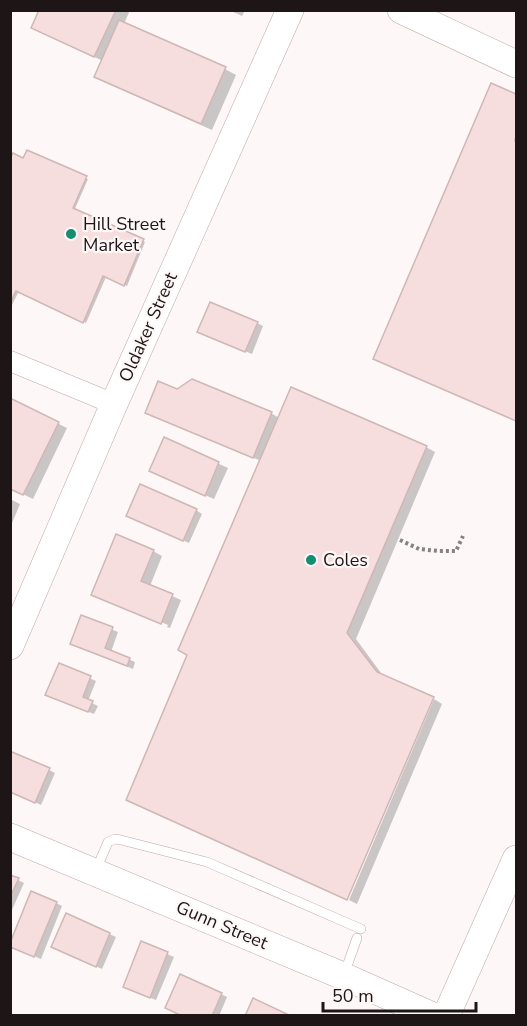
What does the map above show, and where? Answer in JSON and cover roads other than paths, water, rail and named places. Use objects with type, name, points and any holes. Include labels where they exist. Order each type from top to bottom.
[{"type":"main road","name":"Oldaker Street","points":[[10,646],[114,404],[290,10]]},
{"type":"main road","points":[[400,10],[516,64]]},
{"type":"main road","name":"Gunn Street","points":[[10,837],[433,1016]]},
{"type":"main road","points":[[446,1016],[516,859]]},
{"type":"street","points":[[10,361],[114,404]]},
{"type":"lane","points":[[95,872],[108,842],[115,839],[121,840],[207,862],[361,928]]},
{"type":"lane","points":[[343,976],[357,938]]},
{"type":"place","name":"Hill Street Market","points":[[71,234]]},
{"type":"place","name":"Coles","points":[[311,560]]}]
